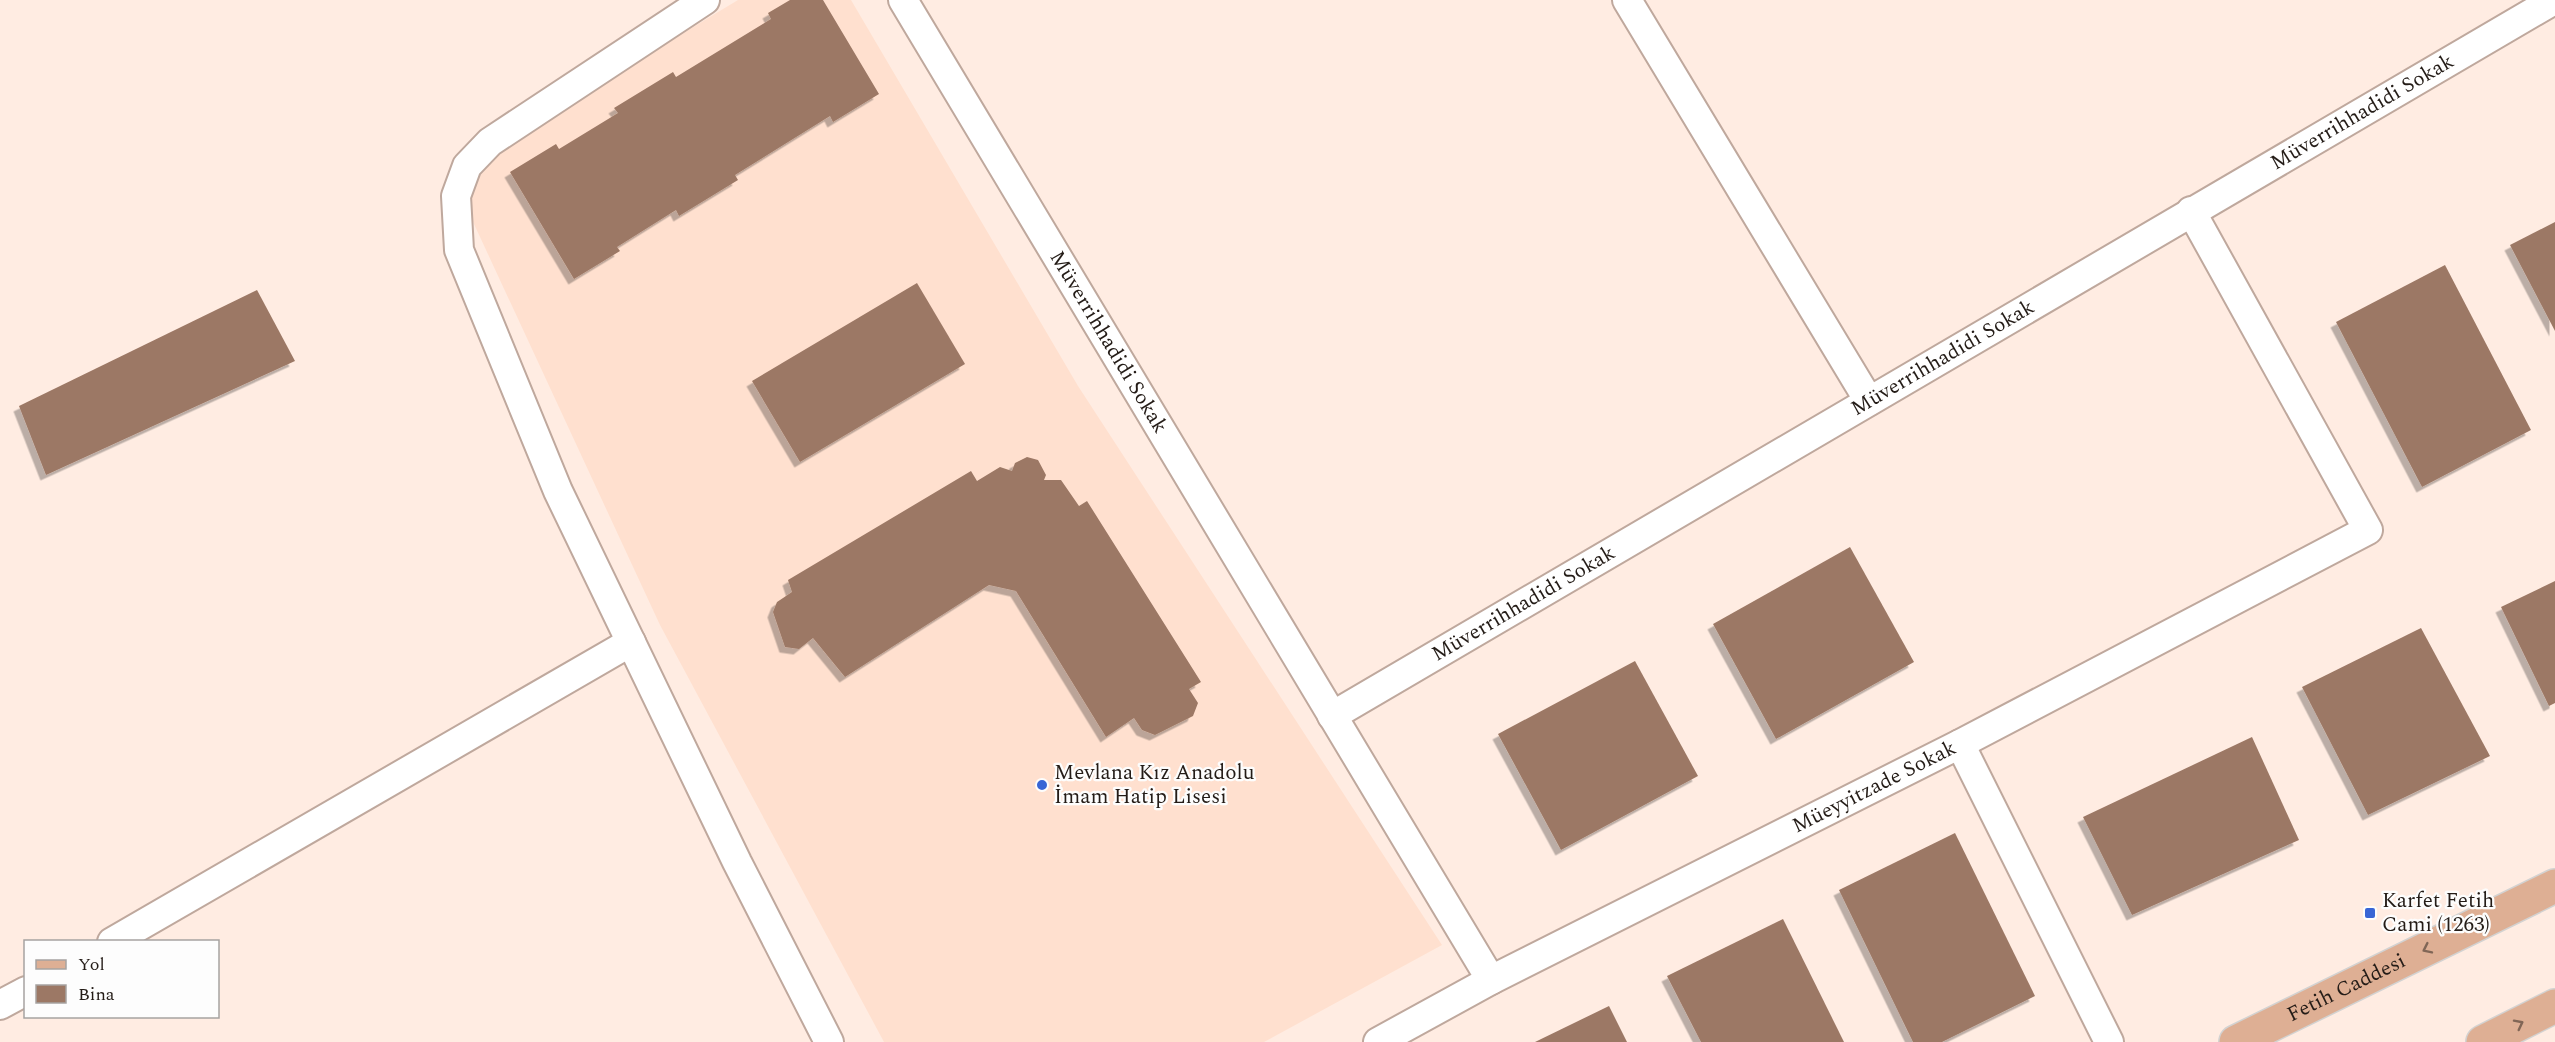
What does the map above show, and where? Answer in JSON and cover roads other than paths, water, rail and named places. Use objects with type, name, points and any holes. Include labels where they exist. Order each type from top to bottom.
[{"type":"main road","name":"Fetih Caddesi","points":[[2236,1042],[2555,886]]},
{"type":"main road","points":[[2483,1042],[2555,1006]]},
{"type":"street","points":[[705,0],[490,142],[467,166],[456,196],[459,250],[558,491],[736,862],[829,1042]]},
{"type":"street","name":"Müverrihhadidi Sokak","points":[[903,0],[1491,980]]},
{"type":"street","points":[[1627,0],[1869,400]]},
{"type":"street","name":"Müverrihhadidi Sokak","points":[[1332,716],[2554,0]]},
{"type":"street","name":"Müeyyitzade Sokak","points":[[1378,1042],[1491,980],[1960,744],[2368,530],[2191,211]]},
{"type":"street","points":[[115,940],[631,642]]},
{"type":"street","points":[[1960,744],[2109,1042]]},
{"type":"street","points":[[0,1005],[24,991]]},
{"type":"place","name":"Mevlana Kız Anadolu İmam Hatip Lisesi","points":[[1042,785]]},
{"type":"place","name":"Karfet Fetih Cami (1263)","points":[[2370,913]]}]
